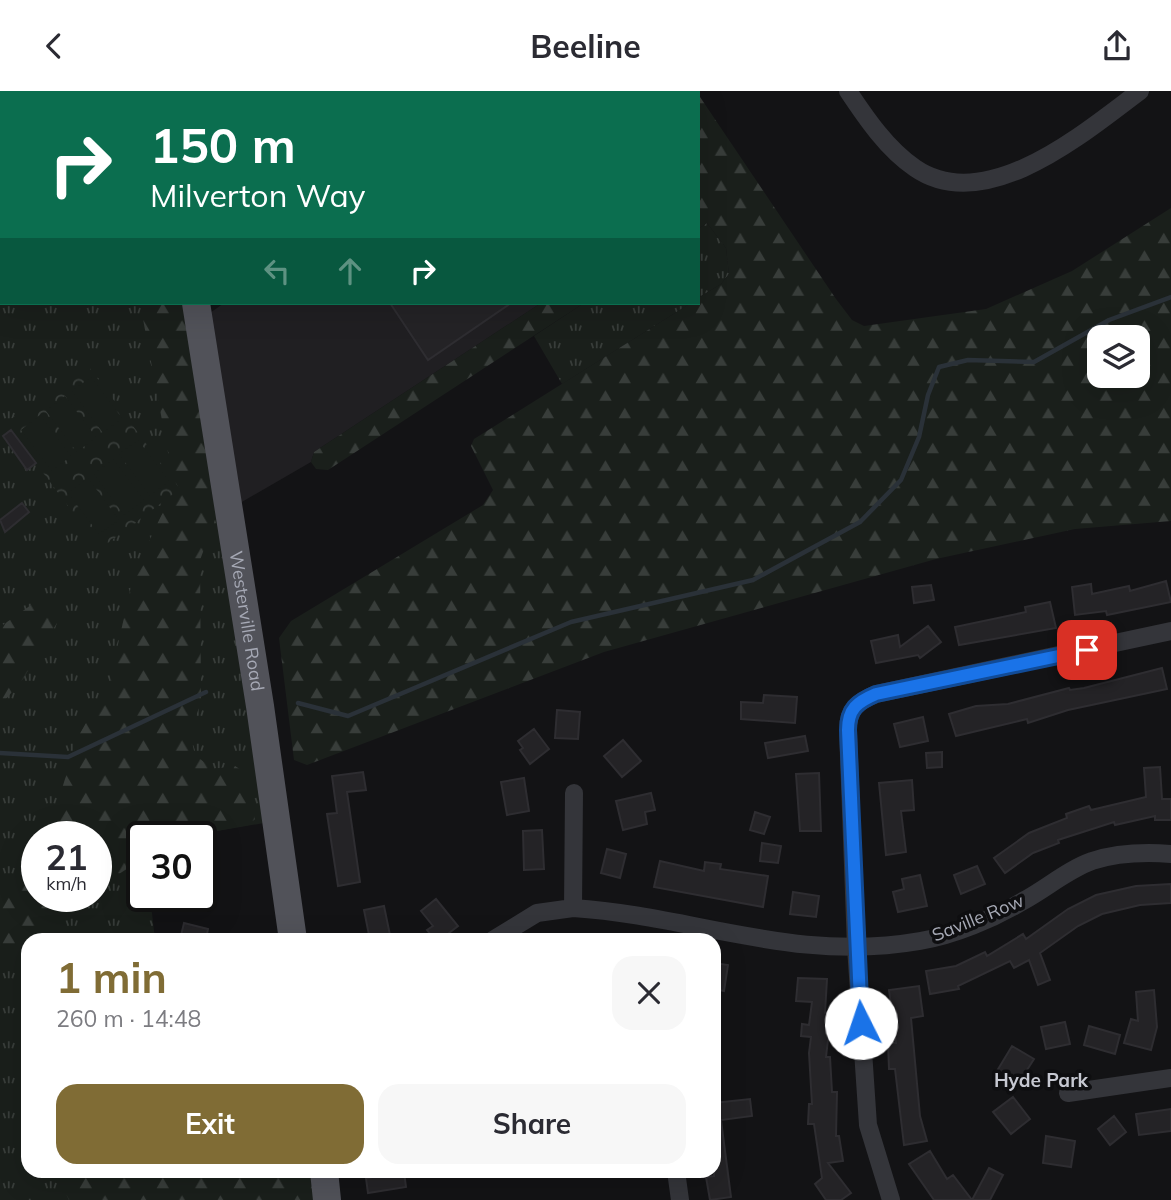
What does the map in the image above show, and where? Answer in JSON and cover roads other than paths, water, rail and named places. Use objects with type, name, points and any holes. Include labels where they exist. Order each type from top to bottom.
[{"type":"main road","name":"Westerville Road","points":[[196,305],[260,706],[292,933]]},
{"type":"main road","points":[[325,1178],[327,1200]]},
{"type":"street","points":[[848,91],[890,146],[916,169],[950,181],[987,181],[1023,170],[1088,130],[1140,91]]},
{"type":"street","points":[[891,1200],[868,1125],[856,947],[848,718],[853,707],[876,694],[1171,631]]},
{"type":"street","points":[[573,908],[574,793]]},
{"type":"street","name":"Saville Row","points":[[721,938],[808,947],[856,947],[891,945],[945,935],[1007,910],[1069,872],[1094,861],[1123,855],[1171,854]]},
{"type":"street","name":"Saville Row","points":[[504,933],[537,913],[573,908],[677,933]]},
{"type":"street","points":[[1069,1093],[1171,1078]]},
{"type":"street","points":[[677,1178],[680,1200]]},
{"type":"waterway","points":[[298,703],[348,716],[571,622],[753,580],[860,522],[901,480],[919,437],[928,395],[939,367],[968,360],[1034,362],[1109,320],[1171,297]]},
{"type":"waterway","points":[[0,753],[68,757],[206,692]]},
{"type":"district","name":"Hyde Park","points":[[1041,1080]]}]
